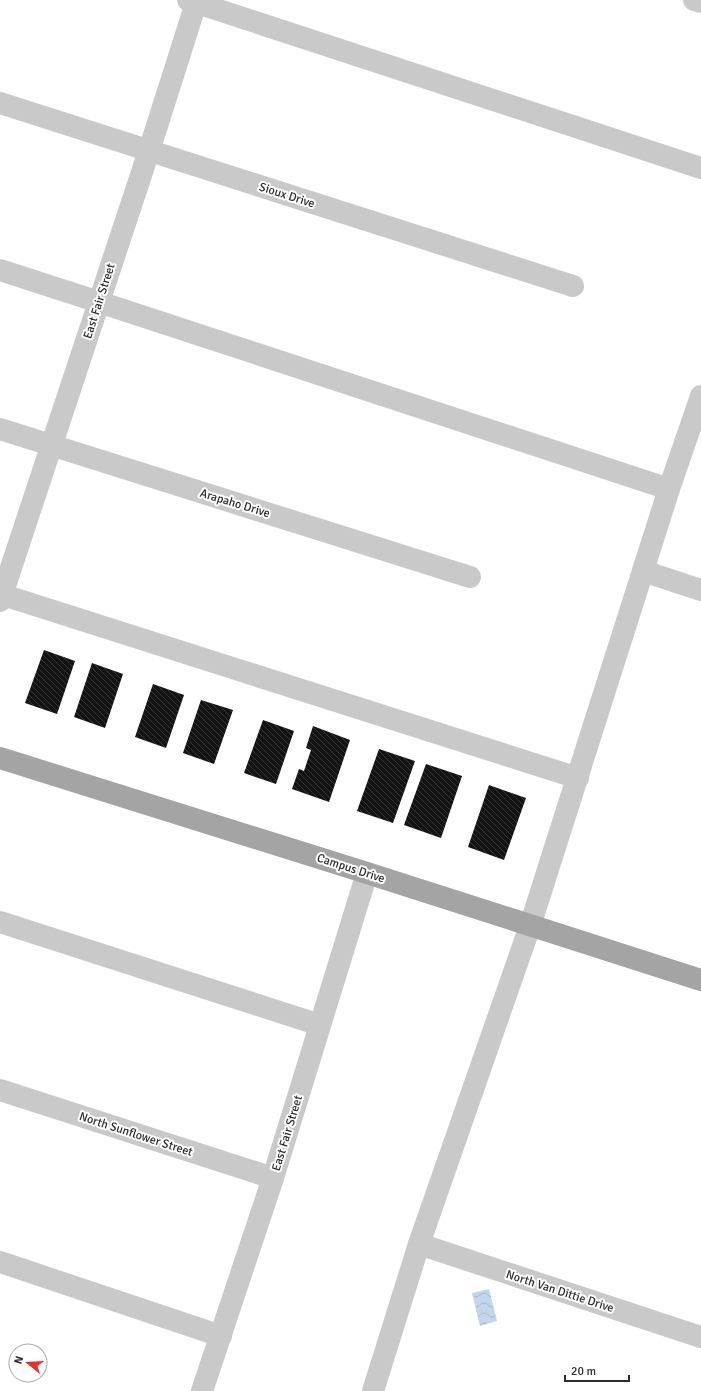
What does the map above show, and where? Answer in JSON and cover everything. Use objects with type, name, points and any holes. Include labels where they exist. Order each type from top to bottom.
[{"type":"main road","name":"Campus Drive","points":[[0,758],[701,980]]},
{"type":"street","points":[[694,0],[701,2]]},
{"type":"street","points":[[194,1],[701,168]]},
{"type":"street","name":"East Fair Street","points":[[1,596],[149,151],[194,1]]},
{"type":"street","name":"Sioux Drive","points":[[0,103],[573,286]]},
{"type":"street","points":[[0,270],[669,489]]},
{"type":"street","points":[[373,1391],[420,1244],[530,926],[669,489],[701,396]]},
{"type":"street","name":"Arapaho Drive","points":[[0,429],[470,577]]},
{"type":"street","points":[[643,571],[701,590]]},
{"type":"street","points":[[1,596],[578,778]]},
{"type":"street","name":"East Fair Street","points":[[202,1391],[273,1178],[367,873]]},
{"type":"street","points":[[0,922],[320,1025]]},
{"type":"street","name":"North Sunflower Street","points":[[0,1090],[273,1178]]},
{"type":"street","name":"North Van Dittie Drive","points":[[420,1244],[701,1337]]},
{"type":"street","points":[[0,1262],[220,1336]]},
{"type":"water","points":[[489,1289],[497,1321],[480,1326],[472,1293]]},
{"type":"building","points":[[44,650],[75,661],[57,714],[25,703]]},
{"type":"building","points":[[92,663],[123,674],[105,728],[74,717]]},
{"type":"building","points":[[153,684],[184,695],[166,748],[135,737]]},
{"type":"building","points":[[201,700],[233,710],[214,764],[183,753]]},
{"type":"building","points":[[263,720],[294,731],[276,784],[244,773]]},
{"type":"building","points":[[313,726],[350,740],[329,802],[292,789],[299,769],[304,771],[311,750],[306,748]]},
{"type":"building","points":[[379,749],[415,761],[393,823],[357,811]]},
{"type":"building","points":[[426,764],[462,776],[441,838],[404,825]]},
{"type":"building","points":[[489,785],[526,798],[504,860],[468,847]]}]
